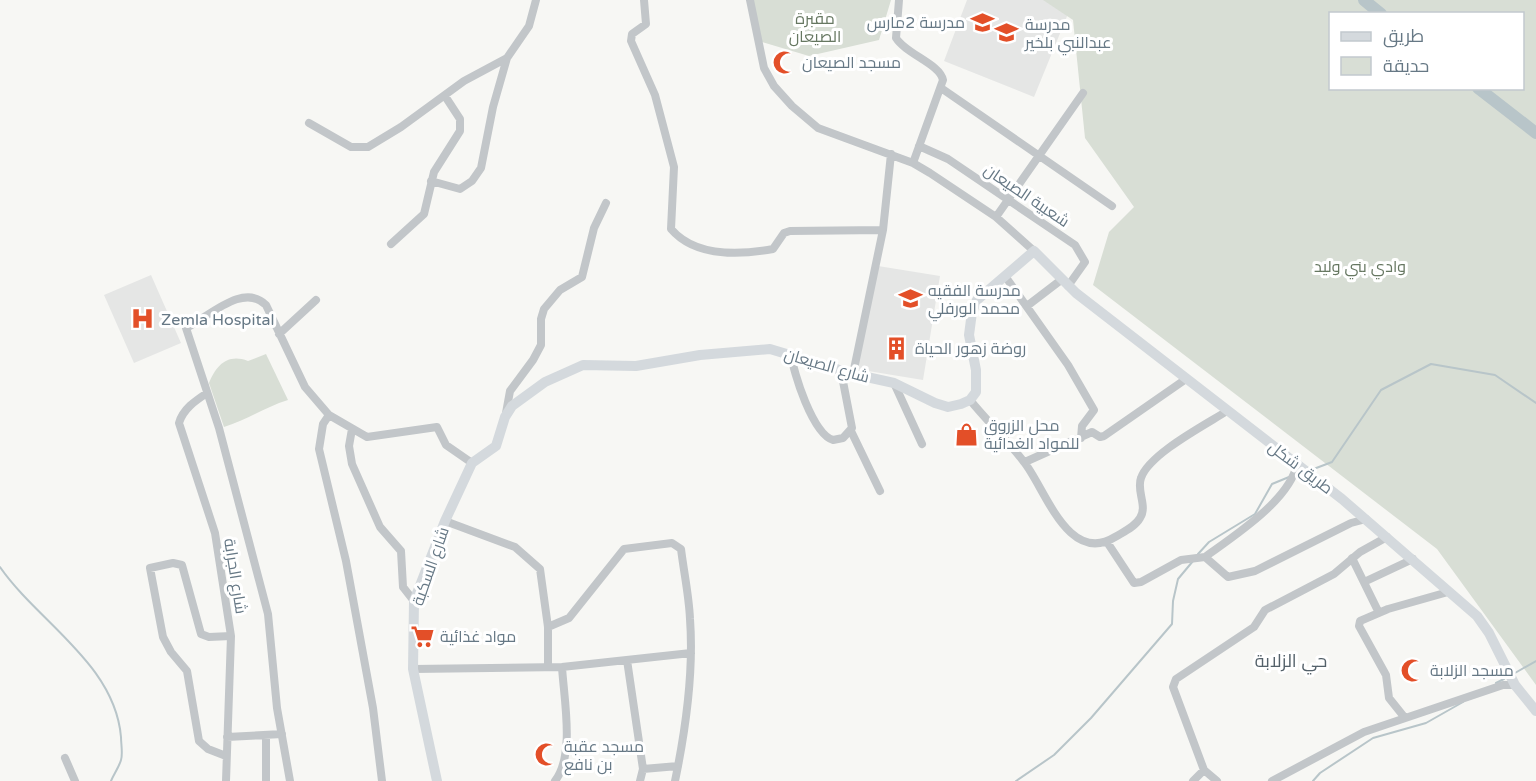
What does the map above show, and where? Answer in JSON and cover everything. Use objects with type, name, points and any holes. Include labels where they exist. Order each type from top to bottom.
[{"type":"main road","name":"طريق شكل","points":[[1034,251],[1065,283],[1297,464],[1413,559],[1483,624],[1515,685],[1536,711]]},
{"type":"main road","points":[[970,400],[976,392],[977,382],[969,335],[972,312],[977,300],[1034,251]]},
{"type":"main road","name":"شارع الصيعان","points":[[472,463],[496,446],[505,417],[512,406],[545,382],[583,365],[636,366],[700,355],[770,349],[791,353],[841,371],[894,383],[948,407],[970,400]]},
{"type":"main road","name":"شارع السكبة","points":[[437,781],[413,669],[414,601],[445,521],[472,463]]},
{"type":"street","points":[[431,181],[460,189],[472,181],[481,168],[493,107],[507,58],[526,31],[536,0]]},
{"type":"street","points":[[644,0],[646,24],[632,34],[631,41],[655,95],[674,167],[670,223],[674,232],[694,246],[731,252],[773,249],[784,233],[790,231],[882,230]]},
{"type":"street","points":[[750,0],[764,68],[780,92],[818,128],[913,163],[996,218],[1034,251]]},
{"type":"street","points":[[899,0],[896,38],[905,48],[940,72],[943,80],[913,163]]},
{"type":"street","points":[[309,123],[351,147],[368,147],[464,81],[507,58]]},
{"type":"street","points":[[941,88],[1112,206]]},
{"type":"street","points":[[996,218],[1083,93]]},
{"type":"street","points":[[391,244],[424,214],[431,181],[440,161],[460,131],[458,115],[445,96]]},
{"type":"street","name":"شعبية الصيعان","points":[[919,146],[948,159],[1075,245],[1081,252],[1084,265],[1065,283]]},
{"type":"street","points":[[853,374],[882,230],[891,154]]},
{"type":"street","points":[[505,417],[510,391],[541,345],[541,319],[544,309],[560,290],[582,277],[594,228],[606,203]]},
{"type":"street","points":[[1005,276],[1094,410],[1082,426],[1081,438]]},
{"type":"street","points":[[1027,306],[1065,283]]},
{"type":"street","points":[[290,781],[268,614],[207,393],[186,328],[233,301],[253,296],[266,305],[305,387],[329,416],[361,434],[375,437],[437,427],[446,445],[472,463]]},
{"type":"street","points":[[279,334],[316,300]]},
{"type":"street","points":[[791,353],[796,382],[823,435],[838,440],[851,431]]},
{"type":"street","points":[[841,371],[852,424],[851,431],[880,491]]},
{"type":"street","points":[[1025,462],[1092,432],[1100,437],[1104,436],[1186,379]]},
{"type":"street","points":[[894,383],[922,444]]},
{"type":"street","name":"شارع الجرابة","points":[[207,393],[189,407],[179,423],[215,533],[231,636],[226,781]]},
{"type":"street","points":[[970,400],[1025,462],[1062,526],[1088,542],[1107,542],[1140,520],[1143,513],[1141,477],[1151,463],[1227,411]]},
{"type":"street","points":[[329,416],[322,424],[319,449],[346,561],[373,708],[382,781]]},
{"type":"street","points":[[352,429],[349,446],[352,464],[380,527],[401,551],[404,586],[414,601]]},
{"type":"street","points":[[1107,542],[1133,581],[1137,583],[1181,560],[1205,557],[1238,533],[1278,496],[1295,473],[1297,464]]},
{"type":"street","points":[[1205,557],[1223,575],[1234,576],[1254,571],[1351,523],[1366,519]]},
{"type":"street","points":[[445,521],[515,547],[534,563],[543,576],[548,627],[548,667]]},
{"type":"street","points":[[1217,781],[1204,770],[1173,687],[1176,679],[1254,627],[1265,610],[1334,574],[1352,558],[1387,537]]},
{"type":"street","points":[[548,627],[569,618],[624,549],[672,543],[681,549],[692,653],[687,715],[675,781]]},
{"type":"street","points":[[1352,558],[1379,613]]},
{"type":"street","points":[[1364,582],[1413,559]]},
{"type":"street","points":[[226,756],[208,749],[198,741],[187,671],[163,638],[150,568],[173,563],[182,565],[201,634],[209,637],[231,636]]},
{"type":"street","points":[[1405,718],[1389,698],[1386,675],[1359,626],[1361,619],[1448,592]]},
{"type":"street","points":[[413,669],[562,667],[692,653]]},
{"type":"street","points":[[627,660],[643,769],[640,781]]},
{"type":"street","points":[[555,781],[562,771],[567,756],[562,667]]},
{"type":"street","points":[[1272,781],[1348,739],[1503,685],[1515,685]]},
{"type":"street","points":[[227,737],[282,734]]},
{"type":"street","points":[[266,736],[266,781]]},
{"type":"street","points":[[65,758],[75,781]]},
{"type":"street","points":[[643,769],[678,766]]},
{"type":"street","points":[[1193,781],[1204,770]]},
{"type":"shaded area","name":"مدرسة عبدالنبي بلخير","points":[[967,0],[1060,0],[1072,4],[1034,97],[944,61]]},
{"type":"shaded area","points":[[878,266],[940,276],[923,380],[856,369]]},
{"type":"shaded area","name":"Zemla Hospital","points":[[151,275],[181,343],[134,363],[104,295]]},
{"type":"green space","name":"مقبرة الصيعان","points":[[753,0],[891,0],[879,40],[809,56],[762,42]]},
{"type":"green space","name":"وادي بني وليد","points":[[1043,0],[1536,0],[1536,685],[1437,549],[1093,285],[1109,232],[1134,207],[1085,138],[1073,20]]},
{"type":"green space","points":[[266,354],[288,400],[224,427],[209,383],[212,377],[219,366],[228,360],[248,361]]},
{"type":"waterway","name":"وادي بني وليد","points":[[1364,0],[1379,12]]},
{"type":"waterway","name":"وادي بني وليد","points":[[1481,90],[1536,133]]},
{"type":"waterway","points":[[1311,470],[1332,462],[1381,390],[1431,364],[1495,375],[1536,403]]},
{"type":"waterway","points":[[1198,554],[1209,542],[1255,514],[1272,484],[1289,477]]},
{"type":"waterway","points":[[1016,781],[1054,755],[1091,718],[1172,624],[1173,601],[1178,579],[1193,561]]},
{"type":"waterway","points":[[0,567],[16,587],[72,645],[105,687],[116,711],[122,752],[122,758],[111,781]]},
{"type":"waterway","points":[[1515,673],[1536,661]]},
{"type":"waterway","points":[[1496,683],[1504,679]]},
{"type":"waterway","points":[[1313,781],[1320,773],[1373,738],[1426,723],[1463,702]]},
{"type":"place","name":"مدرسة 2مارس","points":[[983,22]]},
{"type":"place","name":"مدرسة عبدالنبي بلخير","points":[[1007,33]]},
{"type":"place","name":"مسجد الصيعان","points":[[784,62]]},
{"type":"place","name":"مدرسة الفقيه محمد الورفلي","points":[[910,299]]},
{"type":"place","name":"Zemla Hospital","points":[[143,319]]},
{"type":"place","name":"روضة زهور الحياة","points":[[897,348]]},
{"type":"place","name":"محل الزروق للمواد الغدائية","points":[[966,434]]},
{"type":"place","name":"مواد غذائية","points":[[422,636]]},
{"type":"place","name":"مسجد الزلابة","points":[[1412,670]]},
{"type":"place","name":"مسجد عقبة بن نافع","points":[[546,755]]},
{"type":"district","name":"حي الزلابة","points":[[1291,661]]}]
